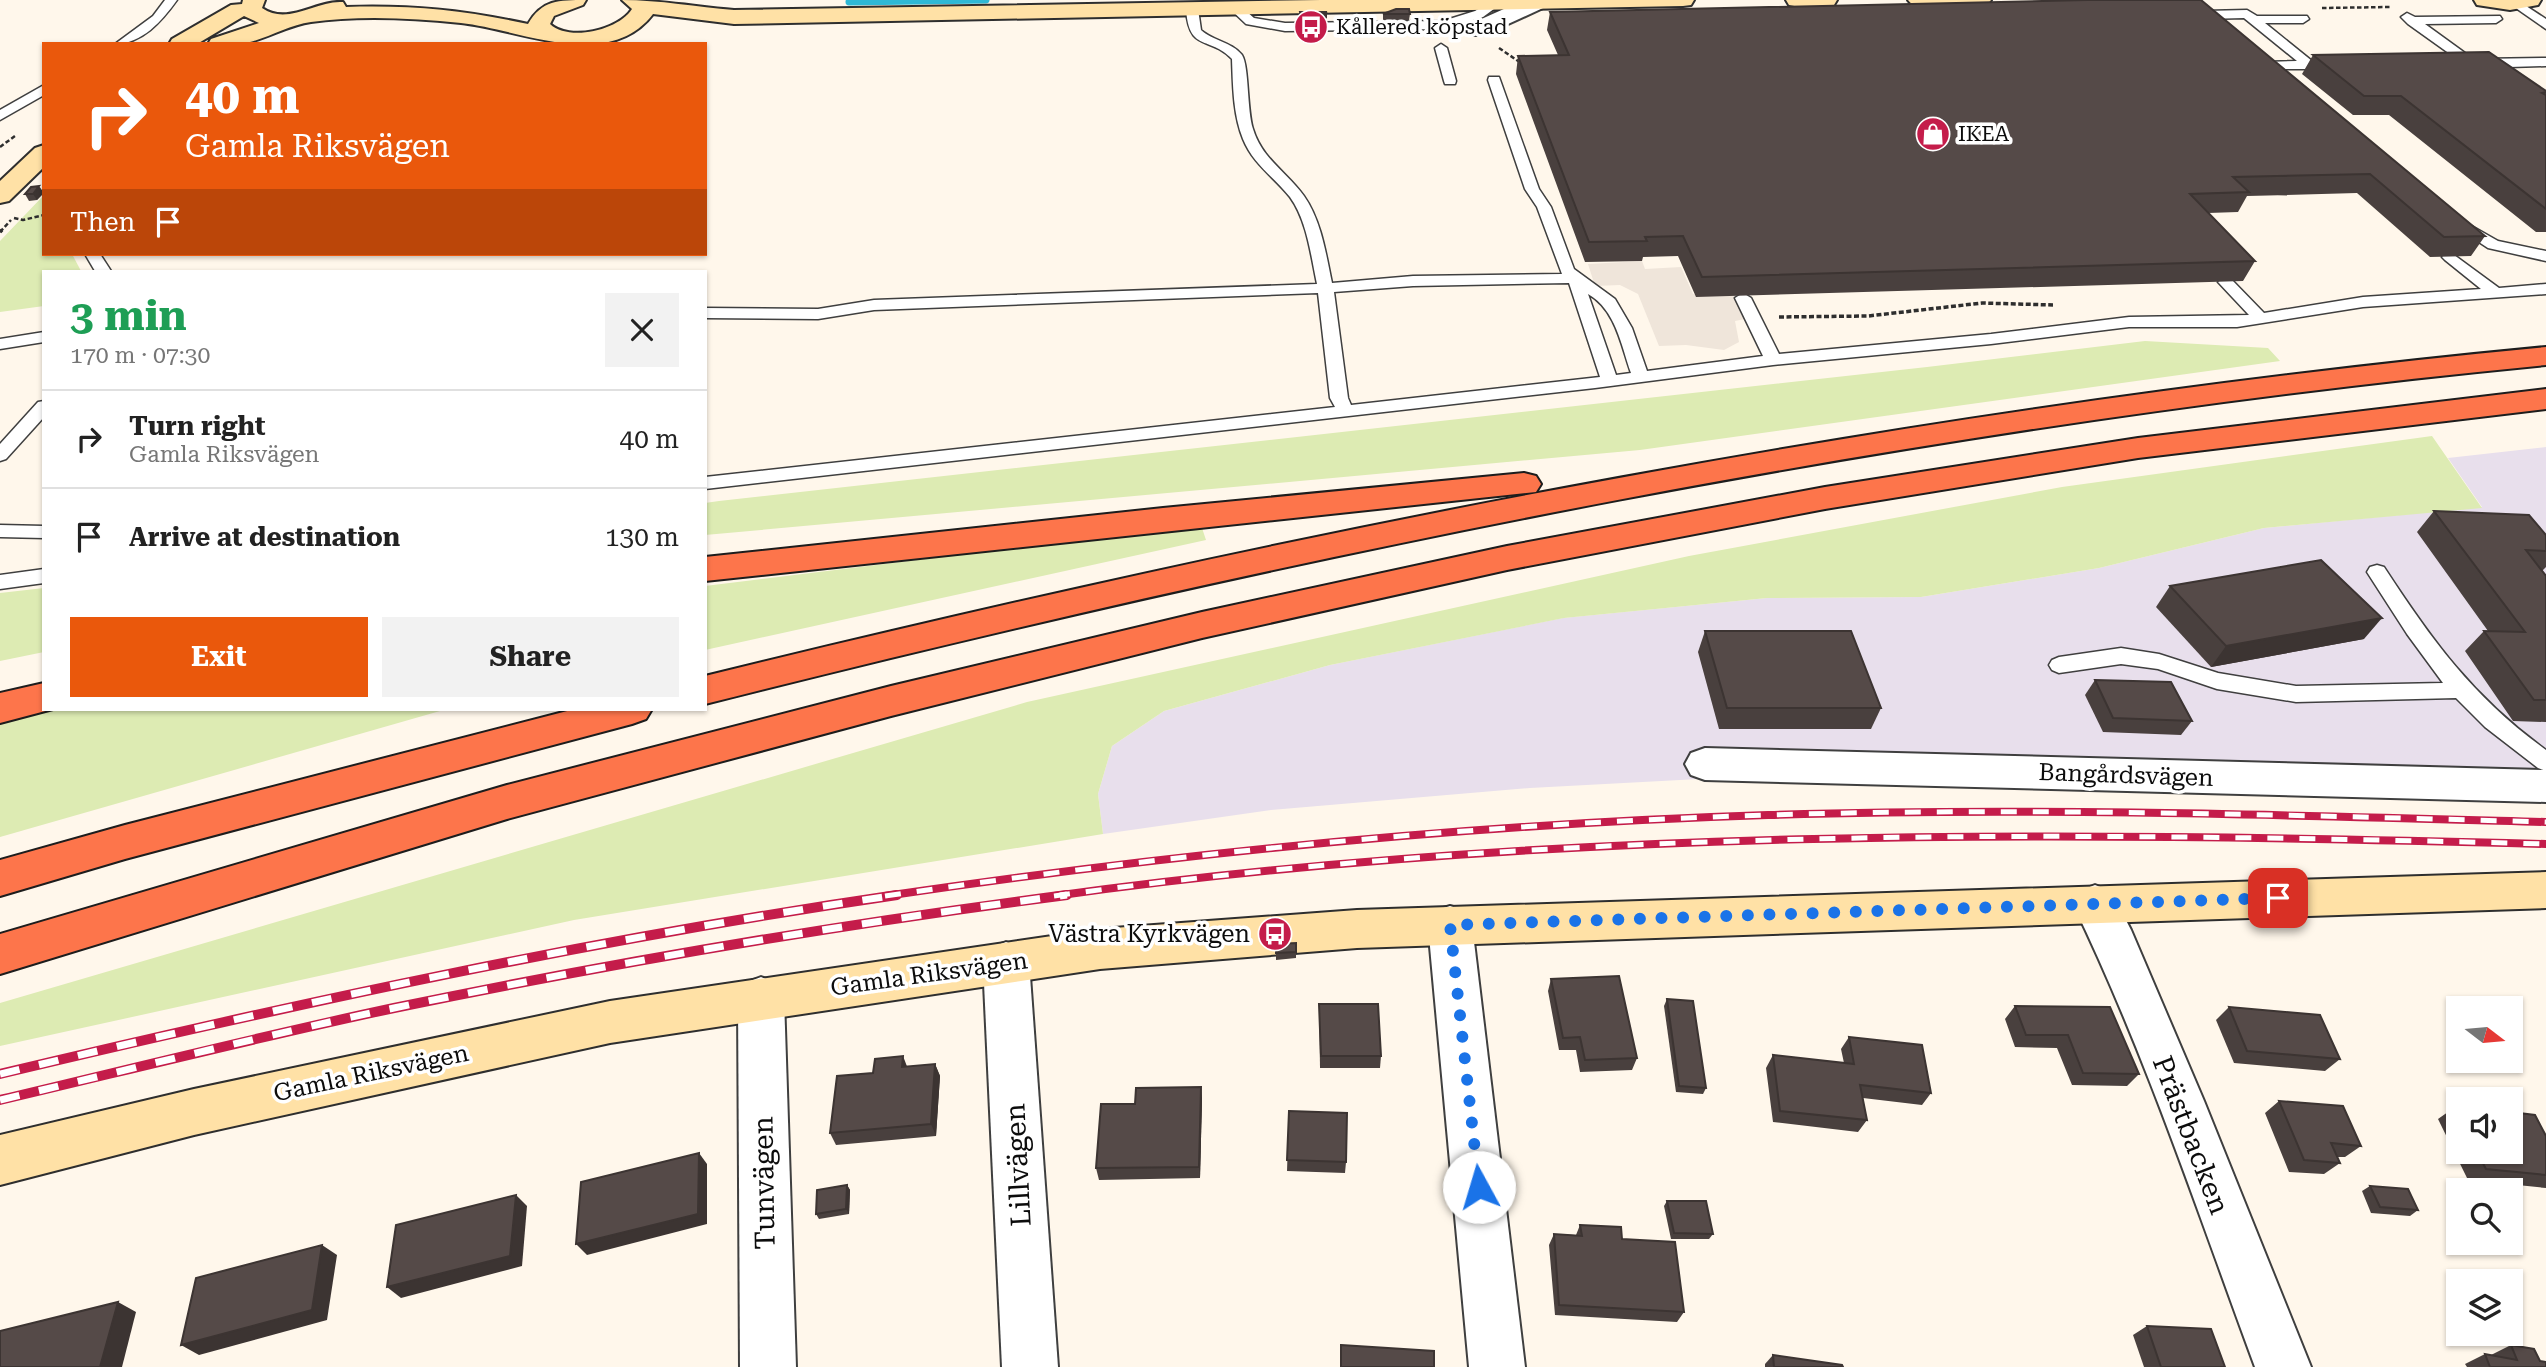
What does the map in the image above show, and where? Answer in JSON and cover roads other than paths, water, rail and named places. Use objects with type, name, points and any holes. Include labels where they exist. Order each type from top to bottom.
[{"type":"highway","points":[[707,689],[870,648],[1185,577],[1490,513],[2093,409],[2463,363],[2546,356]]},
{"type":"highway","points":[[0,954],[560,788],[891,701],[1202,625],[1507,558],[1825,498],[2138,449],[2546,399]]},
{"type":"highway","points":[[707,569],[1163,519],[1797,458]]},
{"type":"highway","points":[[0,680],[42,672]]},
{"type":"highway","points":[[0,708],[42,698]]},
{"type":"highway","points":[[0,878],[125,842],[624,711]]},
{"type":"street","points":[[225,42],[346,0]]},
{"type":"street","points":[[419,0],[515,4],[567,0]]},
{"type":"street","points":[[549,35],[538,25],[539,18],[556,6],[575,0]]},
{"type":"street","points":[[252,2],[250,10],[261,17],[394,12],[464,17],[549,35],[591,37],[621,30],[734,17],[1683,0]]},
{"type":"street","points":[[1797,0],[1826,0]]},
{"type":"street","points":[[2484,0],[2524,2]]},
{"type":"street","points":[[621,30],[640,18],[643,7],[636,1]]},
{"type":"street","points":[[636,1],[664,10],[734,17]]},
{"type":"street","points":[[1919,1],[1962,6],[1981,5]]},
{"type":"street","points":[[183,42],[252,2]]},
{"type":"street","points":[[1476,30],[1535,3]]},
{"type":"street","points":[[0,166],[42,132]]},
{"type":"street","points":[[0,195],[42,155]]},
{"type":"street","name":"Bangårdsvägen","points":[[1705,764],[2546,786]]},
{"type":"street","name":"Gamla Riksvägen","points":[[0,1160],[194,1112],[610,1022],[1100,949],[1450,925],[2546,890]]},
{"type":"street","name":"Prästbacken","points":[[2095,904],[2180,1101],[2283,1367]]},
{"type":"street","points":[[1450,925],[1497,1367]]},
{"type":"street","name":"Lillvägen","points":[[1006,962],[1030,1367]]},
{"type":"street","name":"Tunvägen","points":[[761,999],[768,1367]]},
{"type":"lane","points":[[124,42],[157,19],[172,0]]},
{"type":"lane","points":[[1919,1],[1964,19]]},
{"type":"lane","points":[[2524,2],[2546,25]]},
{"type":"lane","points":[[1192,9],[1193,28],[1200,36],[1224,45],[1234,52],[1238,59],[1244,129],[1264,163],[1293,191],[1306,211],[1329,304],[1339,398],[1345,411]]},
{"type":"lane","points":[[2205,15],[2246,14],[2309,65]]},
{"type":"lane","points":[[2254,20],[2307,14]]},
{"type":"lane","points":[[2496,19],[2409,19],[2499,78]]},
{"type":"lane","points":[[1441,48],[1450,81]]},
{"type":"lane","points":[[2441,63],[2546,62]]},
{"type":"lane","points":[[2302,91],[2272,65],[2348,65]]},
{"type":"lane","points":[[1494,80],[1532,189],[1544,207],[1574,280],[1610,381]]},
{"type":"lane","points":[[0,116],[42,90]]},
{"type":"lane","points":[[2455,219],[2493,245],[2546,256]]},
{"type":"lane","points":[[2450,257],[2495,292]]},
{"type":"lane","points":[[707,313],[818,314],[874,305],[1269,292],[1413,281],[1574,280],[1607,300],[1618,317],[1642,377]]},
{"type":"lane","points":[[2226,282],[2261,319]]},
{"type":"lane","points":[[707,483],[1610,381],[1773,360],[1991,339],[2129,322],[2237,322],[2363,302],[2546,289]]},
{"type":"lane","points":[[1743,298],[1773,360]]},
{"type":"lane","points":[[0,344],[40,340]]},
{"type":"lane","points":[[0,455],[42,408]]},
{"type":"lane","points":[[0,531],[42,531]]},
{"type":"lane","points":[[2377,572],[2426,648],[2461,690],[2487,717],[2546,762]]},
{"type":"lane","points":[[0,582],[42,576]]},
{"type":"lane","points":[[2059,665],[2121,656],[2159,662],[2217,681],[2296,694],[2461,690]]},
{"type":"waterway","points":[[849,2],[986,0]]},
{"type":"railway","points":[[885,896],[1105,866],[1325,843],[1657,819],[1865,813],[2060,812],[2546,822]]},
{"type":"railway","points":[[1054,896],[1241,873],[1427,857],[1799,839],[2172,837],[2546,844]]},
{"type":"railway","points":[[0,1074],[447,974],[784,912],[897,895]]},
{"type":"railway","points":[[0,1100],[295,1030],[478,991],[814,931],[1067,895]]},
{"type":"place","name":"Kållered köpstad","points":[[1311,27]]},
{"type":"place","name":"IKEA","points":[[1933,134]]},
{"type":"place","name":"Västra Kyrkvägen","points":[[1275,934]]}]
